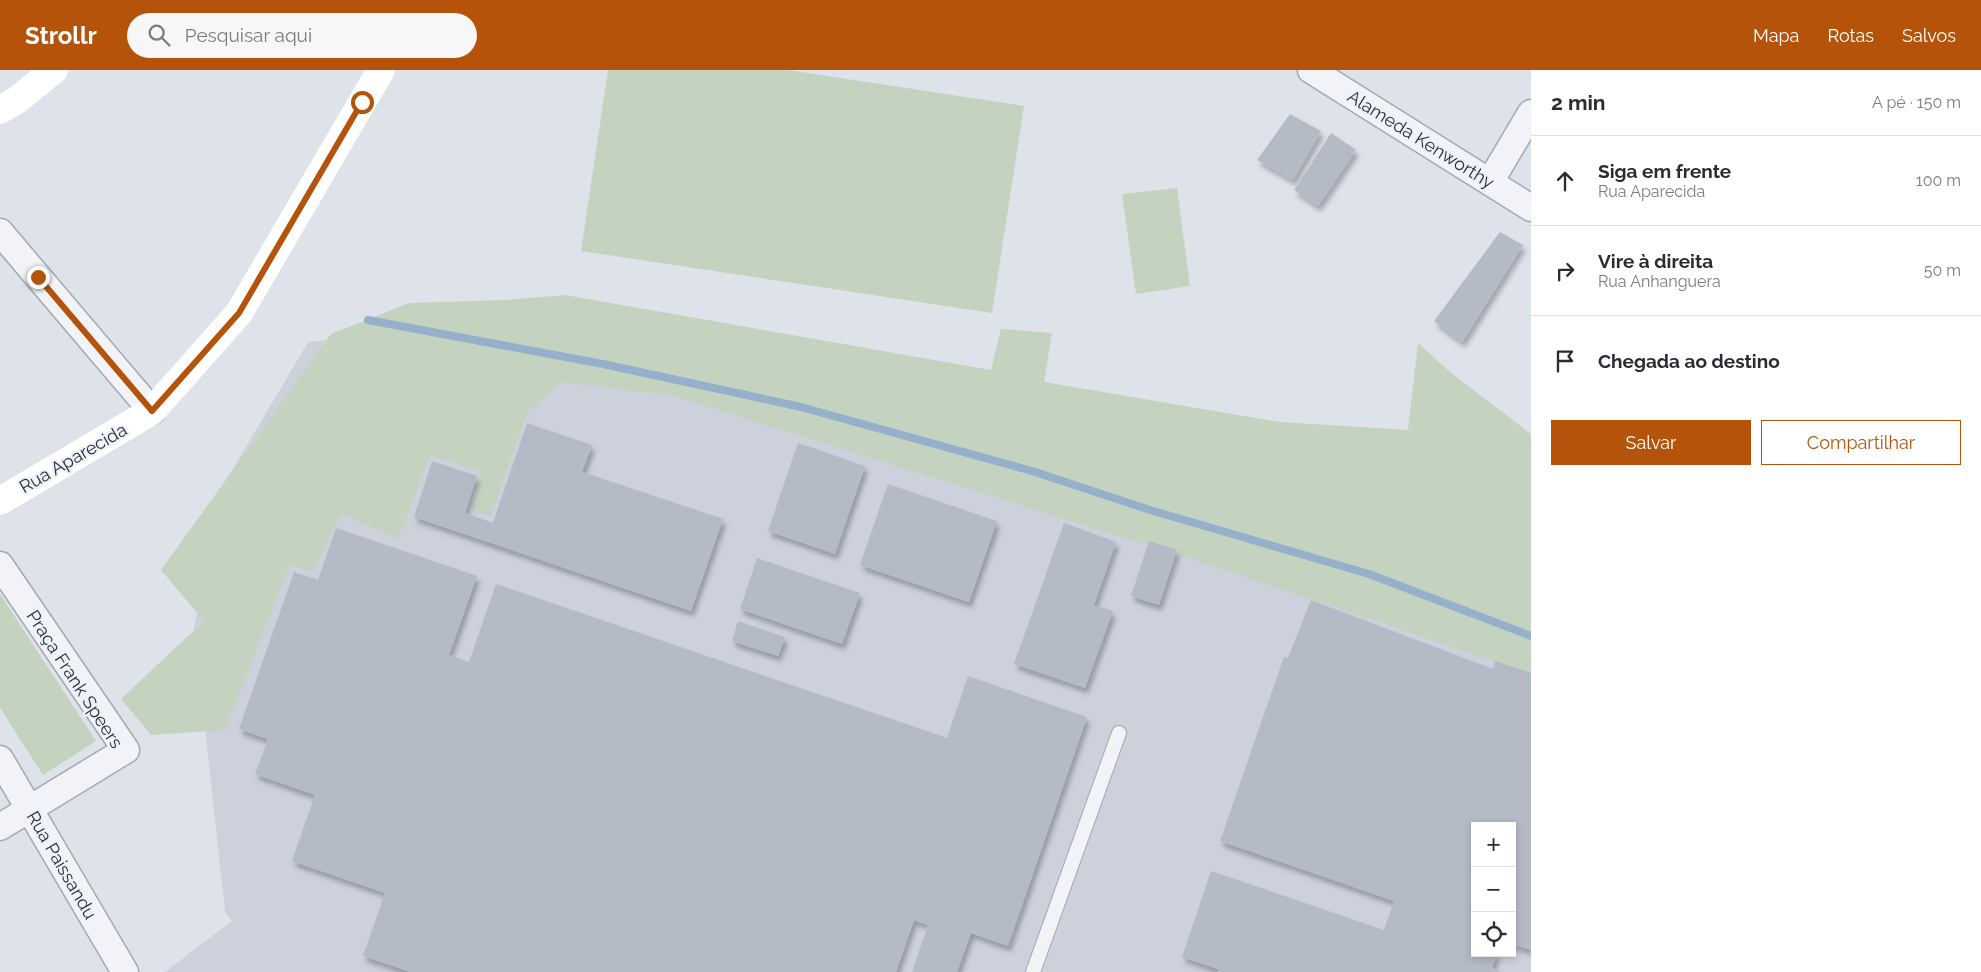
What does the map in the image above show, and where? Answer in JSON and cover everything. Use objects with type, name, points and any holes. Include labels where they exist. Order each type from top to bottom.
[{"type":"main road","points":[[0,110],[17,100],[54,70]]},
{"type":"main road","name":"Rua Aparecida","points":[[0,500],[152,411],[239,313],[381,70]]},
{"type":"street","name":"Alameda Kenworthy","points":[[1311,70],[1531,208]]},
{"type":"street","points":[[1490,182],[1531,113]]},
{"type":"street","points":[[0,232],[152,411]]},
{"type":"street","name":"Praça Frank Speers","points":[[0,565],[126,750],[29,809]]},
{"type":"street","name":"Rua Paissandu","points":[[0,759],[125,972]]},
{"type":"street","points":[[0,827],[29,809]]},
{"type":"lane","points":[[1033,972],[1119,733]]},
{"type":"shaded area","points":[[525,321],[1531,581],[1531,972],[165,972],[232,921],[225,911],[194,627],[227,479],[308,342]]},
{"type":"green space","points":[[608,70],[788,70],[1024,106],[992,313],[581,251]]},
{"type":"green space","points":[[1177,188],[1190,286],[1136,294],[1122,194]]},
{"type":"green space","points":[[565,295],[991,370],[1001,329],[1052,333],[1044,382],[1280,422],[1408,430],[1418,343],[1450,372],[1531,434],[1531,674],[1217,567],[674,396],[561,382],[527,413],[491,516],[472,511],[481,471],[430,456],[398,539],[341,513],[313,572],[290,564],[225,730],[151,735],[121,699],[204,621],[161,570],[331,334],[409,303],[505,300]]},
{"type":"green space","points":[[0,594],[96,741],[43,775],[0,708]]},
{"type":"building","points":[[1290,114],[1321,131],[1293,180],[1257,160]]},
{"type":"building","points":[[1331,133],[1356,150],[1318,206],[1294,190]]},
{"type":"building","points":[[1500,232],[1523,245],[1462,342],[1434,321]]},
{"type":"building","points":[[527,423],[592,445],[582,472],[723,519],[691,611],[414,517],[432,461],[477,476],[465,513],[493,523]]},
{"type":"building","points":[[798,443],[865,466],[835,554],[768,531]]},
{"type":"building","points":[[888,484],[997,521],[969,602],[860,565]]},
{"type":"building","points":[[1064,523],[1116,542],[1094,605],[1113,611],[1085,688],[1014,664]]},
{"type":"building","points":[[336,528],[477,576],[449,655],[469,662],[496,584],[947,738],[968,676],[1087,717],[1008,946],[971,933],[957,972],[912,972],[928,925],[914,920],[896,972],[411,972],[363,956],[385,893],[292,861],[315,795],[255,774],[268,739],[239,729],[294,572],[318,580]]},
{"type":"building","points":[[1149,541],[1177,550],[1159,605],[1131,596]]},
{"type":"building","points":[[757,558],[860,593],[842,644],[740,609]]},
{"type":"building","points":[[1311,600],[1493,669],[1495,661],[1531,673],[1531,950],[1516,945],[1516,822],[1471,822],[1471,957],[1496,957],[1492,968],[1501,972],[1218,972],[1218,969],[1182,957],[1211,871],[1384,930],[1394,901],[1220,841],[1284,657],[1288,658]]},
{"type":"building","points":[[738,621],[785,637],[778,656],[732,641]]},
{"type":"waterway","points":[[368,320],[603,364],[801,407],[1032,471],[1150,510],[1369,574],[1531,636]]},
{"type":"route","points":[[38,277],[152,411],[239,313],[362,102]]}]
